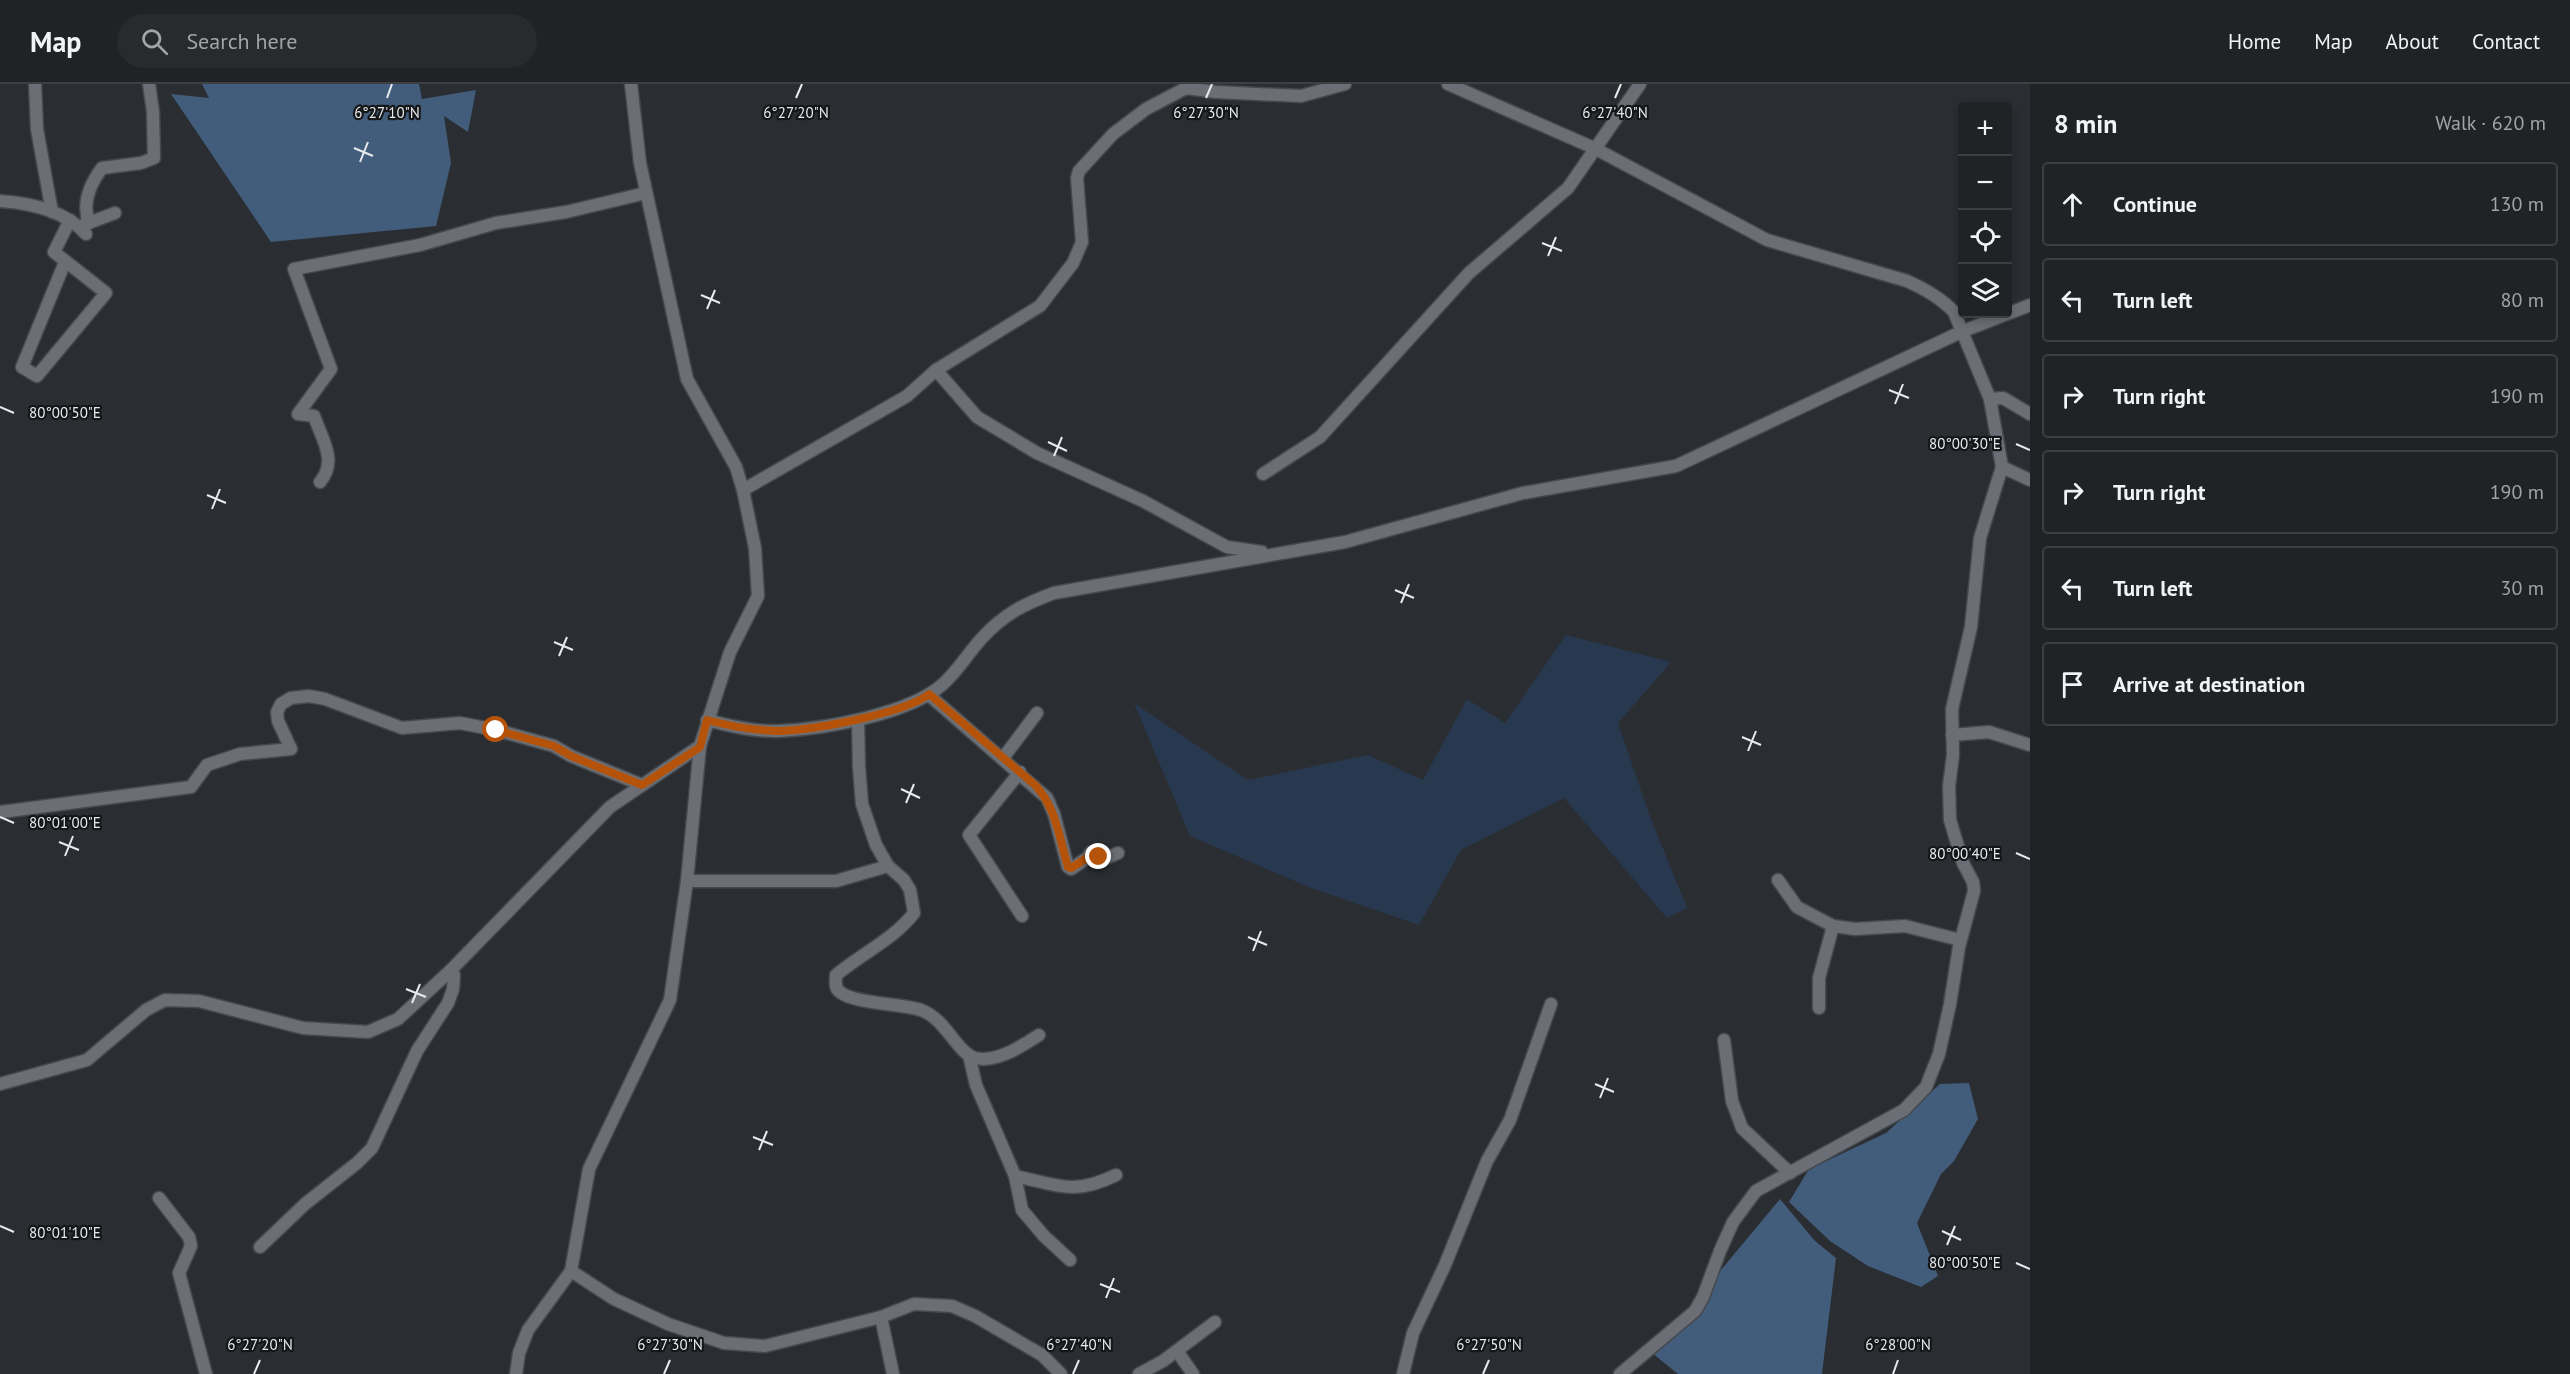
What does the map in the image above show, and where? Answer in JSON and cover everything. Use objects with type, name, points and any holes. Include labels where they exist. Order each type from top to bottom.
[{"type":"street","points":[[35,84],[38,129],[52,213]]},
{"type":"street","points":[[81,226],[95,178],[102,168],[141,163],[154,158],[153,112],[149,84]]},
{"type":"street","points":[[516,1374],[519,1353],[528,1330],[571,1270],[589,1169],[670,1000],[687,881],[700,747],[730,651],[758,596],[755,548],[736,467],[687,379],[640,163],[631,84]]},
{"type":"street","points":[[743,490],[907,396],[936,370],[1040,306],[1073,263],[1082,242],[1077,178],[1079,171],[1113,134],[1146,109],[1186,88],[1216,92],[1301,96],[1345,84]]},
{"type":"street","points":[[1448,84],[1594,148],[1767,240],[1907,281],[1945,303],[1954,312],[1990,399],[2002,466],[1980,538],[1971,627],[1952,709],[1950,820],[1963,863],[1973,882],[1974,891],[1960,940],[1939,1054],[1926,1087],[1904,1110],[1756,1191],[1734,1222],[1695,1311],[1620,1374]]},
{"type":"street","points":[[1263,474],[1320,437],[1469,273],[1568,188],[1640,84]]},
{"type":"street","points":[[320,482],[327,474],[330,460],[314,416],[298,414],[331,369],[294,269],[420,244],[496,223],[566,212],[646,193]]},
{"type":"street","points":[[0,201],[25,204],[81,226]]},
{"type":"street","points":[[65,262],[22,368],[37,376],[106,292],[54,252],[81,226],[115,213]]},
{"type":"street","points":[[707,720],[778,731],[858,720],[883,713],[929,694],[944,683],[983,637],[1021,604],[1054,593],[1214,563],[1276,555],[1344,542],[1523,493],[1676,466],[1961,332],[2030,305]]},
{"type":"street","points":[[936,370],[978,417],[1037,453],[1143,501],[1227,547],[1276,555]]},
{"type":"street","points":[[1990,399],[2003,398],[2030,414]]},
{"type":"street","points":[[2002,466],[2030,480]]},
{"type":"street","points":[[929,694],[1047,798],[1057,823],[1068,867],[1071,868],[1087,858],[1091,852],[1102,860],[1118,853]]},
{"type":"street","points":[[1,812],[191,788],[207,765],[240,754],[291,749],[278,722],[277,711],[281,704],[291,698],[309,696],[325,699],[402,728],[460,723],[496,730],[554,746],[571,756],[642,785]]},
{"type":"street","points":[[1004,758],[1038,713]]},
{"type":"street","points":[[858,720],[858,767],[862,804],[876,845],[888,866],[904,880],[910,890],[914,913],[905,925],[887,940],[850,963],[836,975],[835,986],[840,993],[851,998],[920,1010],[936,1017],[969,1055],[977,1059],[1014,1051],[1039,1035]]},
{"type":"street","points":[[1952,735],[1989,732],[2030,745]]},
{"type":"street","points":[[0,1084],[87,1060],[146,1010],[165,1000],[199,1001],[303,1028],[368,1032],[398,1019],[450,971],[610,807],[700,747]]},
{"type":"street","points":[[1020,772],[969,835],[1022,916]]},
{"type":"street","points":[[687,881],[757,879],[836,881],[888,866]]},
{"type":"street","points":[[1778,880],[1797,907],[1833,926],[1855,929],[1905,926],[1960,940]]},
{"type":"street","points":[[1819,1008],[1819,978],[1833,926]]},
{"type":"street","points":[[260,1247],[305,1204],[357,1163],[372,1148],[417,1051],[448,1003],[453,989],[454,975],[450,971]]},
{"type":"street","points":[[1403,1374],[1413,1334],[1445,1265],[1487,1161],[1510,1120],[1551,1004]]},
{"type":"street","points":[[1724,1040],[1732,1101],[1742,1128],[1790,1173]]},
{"type":"street","points":[[969,1055],[976,1085],[1015,1176],[1022,1210],[1044,1236],[1070,1260]]},
{"type":"street","points":[[1015,1176],[1064,1187],[1082,1188],[1096,1185],[1116,1175]]},
{"type":"street","points":[[159,1198],[189,1237],[191,1246],[179,1273],[206,1374]]},
{"type":"street","points":[[571,1270],[614,1299],[668,1324],[724,1343],[765,1346],[881,1317],[914,1304],[952,1306],[975,1316],[1042,1355],[1061,1374]]},
{"type":"street","points":[[881,1317],[893,1374]]},
{"type":"street","points":[[1139,1374],[1177,1351],[1215,1322]]},
{"type":"street","points":[[1177,1351],[1193,1374]]},
{"type":"shaded area","points":[[202,84],[419,84],[422,99],[476,90],[468,132],[444,116],[451,163],[436,226],[271,242],[171,94],[209,98]]},
{"type":"shaded area","points":[[1566,635],[1671,662],[1618,723],[1649,814],[1687,908],[1667,918],[1564,798],[1461,850],[1419,925],[1311,888],[1190,836],[1134,703],[1248,780],[1368,755],[1423,780],[1467,699],[1505,723]]},
{"type":"shaded area","points":[[1969,1083],[1978,1119],[1954,1161],[1941,1174],[1917,1223],[1938,1276],[1921,1287],[1868,1266],[1830,1241],[1789,1202],[1809,1169],[1886,1133],[1940,1084]]},
{"type":"shaded area","points":[[1780,1199],[1815,1241],[1836,1258],[1822,1374],[1678,1374],[1652,1353]]},
{"type":"route","points":[[496,730],[528,741],[554,746],[571,756],[642,785],[656,778],[700,747],[707,720],[778,731],[858,720],[925,698],[929,694],[1035,785],[1047,798],[1060,832],[1068,867],[1071,868],[1087,858],[1091,852],[1099,857]]}]
